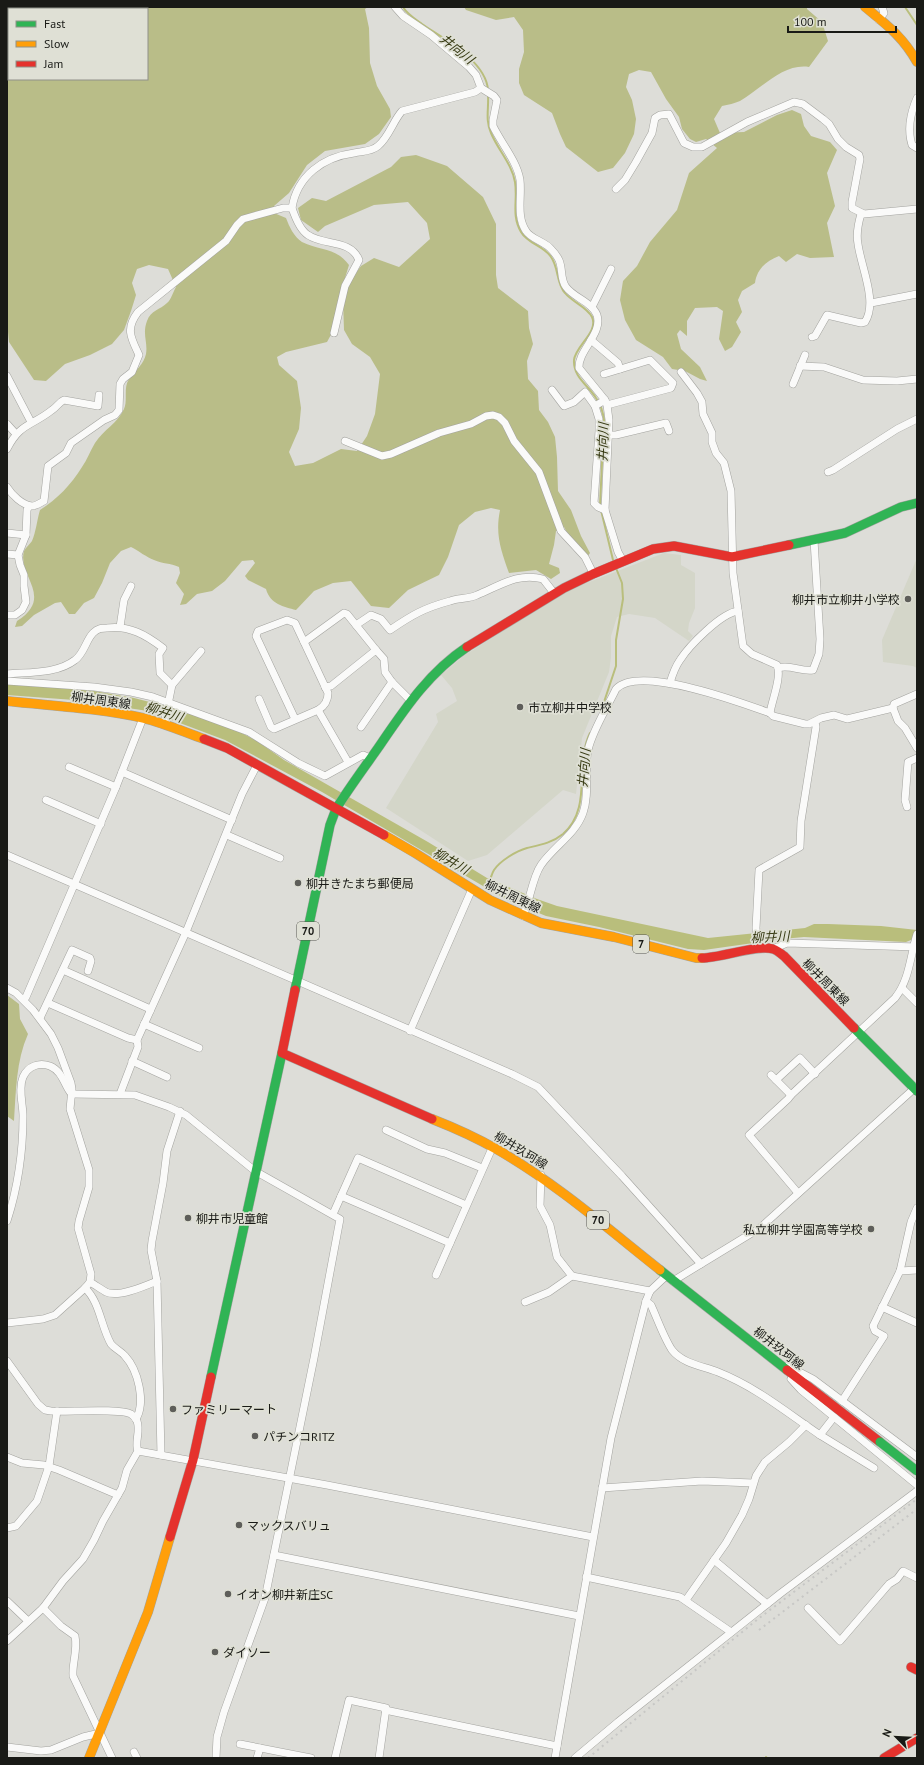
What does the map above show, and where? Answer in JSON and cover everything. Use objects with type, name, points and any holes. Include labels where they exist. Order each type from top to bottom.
[{"type":"main road","points":[[865,7],[908,46],[917,62]]},
{"type":"main road","points":[[338,806],[370,758],[428,681],[450,660],[554,593],[593,573],[654,548],[679,546],[715,555],[732,557],[845,533],[901,507],[917,503]]},
{"type":"main road","name":"柳井周東線","points":[[7,701],[91,710],[164,722],[227,748],[338,806],[503,907],[553,926],[614,937],[696,958],[711,958],[757,946],[773,949],[784,956],[916,1088]]},
{"type":"main road","name":"70","points":[[282,1053],[330,824],[338,806]]},
{"type":"main road","points":[[89,1758],[101,1733],[148,1612],[192,1460],[282,1053]]},
{"type":"main road","name":"柳井玖珂線","points":[[282,1053],[493,1146],[541,1175],[670,1279],[917,1471]]},
{"type":"main road","points":[[884,1758],[917,1738]]},
{"type":"street","points":[[395,7],[403,16],[431,35],[469,67],[476,75],[484,90],[494,96],[497,100],[493,126],[519,177],[520,210],[526,231],[529,235],[550,248],[559,260],[565,285],[570,292],[592,307],[597,315],[597,323],[591,340],[583,352],[579,362],[579,368],[609,420],[602,509],[618,552],[623,561]]},
{"type":"street","points":[[879,20],[884,13],[882,7]]},
{"type":"street","points":[[334,333],[345,286],[359,260],[356,252],[350,248],[308,235],[303,231],[292,208],[299,188],[317,166],[328,160],[355,152],[365,152],[378,146],[402,110],[484,90]]},
{"type":"street","points":[[917,98],[909,122],[912,146],[917,148]]},
{"type":"street","points":[[616,189],[625,180],[636,162],[652,133],[655,118],[660,115],[669,114],[684,143],[693,147],[702,147],[747,122],[794,102],[803,104],[824,119],[829,124],[838,139],[846,147],[859,155],[860,159],[852,208],[861,214],[917,209]]},
{"type":"street","points":[[7,487],[10,496],[29,506],[33,506],[44,501],[48,466],[66,453],[71,443],[104,420],[115,415],[119,410],[120,384],[123,379],[132,372],[139,358],[130,336],[130,328],[133,319],[138,312],[226,241],[243,219],[283,208],[292,208]]},
{"type":"street","points":[[812,337],[815,336],[827,315],[865,322],[871,303],[858,244],[857,227],[861,214]]},
{"type":"street","points":[[592,307],[611,269]]},
{"type":"street","points":[[871,303],[917,294]]},
{"type":"street","points":[[591,340],[618,363],[620,369]]},
{"type":"street","points":[[793,384],[805,355]]},
{"type":"street","points":[[552,390],[564,406],[574,402],[585,392],[601,404],[671,388],[673,383],[650,360],[604,374]]},
{"type":"street","points":[[800,366],[824,367],[863,380],[897,381],[917,378]]},
{"type":"street","points":[[681,372],[702,402],[703,414],[712,433],[712,442],[716,453],[724,463],[731,490],[732,573],[743,646],[752,654],[777,665],[778,668],[777,682],[772,697],[770,713]]},
{"type":"street","points":[[7,376],[31,422]]},
{"type":"street","points":[[7,449],[16,434],[31,422],[52,410],[64,400],[98,406],[99,395]]},
{"type":"street","points":[[601,404],[594,503],[602,509]]},
{"type":"street","points":[[345,441],[382,456],[391,454],[439,433],[471,424],[486,416],[493,415],[499,417],[514,441],[539,472],[558,519],[561,531],[585,557],[593,573]]},
{"type":"street","points":[[828,472],[897,429],[917,419]]},
{"type":"street","points":[[608,435],[616,435],[666,423],[669,431]]},
{"type":"street","points":[[7,424],[16,434]]},
{"type":"street","points":[[7,615],[15,615],[22,610],[26,602],[24,575],[18,555],[26,535],[27,510],[29,506]]},
{"type":"street","points":[[7,533],[26,535]]},
{"type":"street","points":[[778,668],[793,668],[806,671],[813,670],[819,654],[820,639],[814,540]]},
{"type":"street","points":[[7,554],[18,555]]},
{"type":"street","points":[[356,625],[371,615],[381,618],[390,630],[415,613],[427,607],[476,596],[501,583],[521,577],[543,579],[554,593]]},
{"type":"street","points":[[120,627],[124,600],[131,586]]},
{"type":"street","points":[[670,683],[679,661],[688,650],[710,627],[732,611],[738,611]]},
{"type":"street","points":[[304,642],[344,613],[347,614],[384,659],[385,672],[392,682],[412,701]]},
{"type":"street","points":[[259,699],[271,727],[274,729],[318,710],[323,707],[328,700],[326,687],[295,623],[287,620],[258,631],[256,636],[295,719]]},
{"type":"street","points":[[7,674],[51,670],[62,667],[75,660],[93,633],[99,629],[120,627],[133,629],[163,648],[159,654],[160,672],[172,685]]},
{"type":"street","points":[[326,687],[331,686],[376,650]]},
{"type":"street","points":[[164,722],[172,685],[202,651]]},
{"type":"street","points":[[7,681],[94,687],[124,691],[169,703],[249,732],[289,758],[326,776],[348,762],[363,755],[370,758]]},
{"type":"street","points":[[524,915],[531,896],[536,874],[540,866],[577,826],[583,813],[587,796],[588,752],[591,741],[616,689],[619,686],[653,681],[670,683],[715,694],[770,713],[773,716],[805,724],[815,722],[821,718],[834,716],[846,719],[893,708],[894,704],[917,694]]},
{"type":"street","points":[[361,727],[392,682]]},
{"type":"street","points":[[893,708],[898,722],[905,728],[917,748]]},
{"type":"street","points":[[318,710],[348,762]]},
{"type":"street","points":[[24,1000],[101,824],[144,718]]},
{"type":"street","points":[[757,946],[756,928],[759,870],[800,847],[802,821],[816,727],[815,722]]},
{"type":"street","points":[[907,807],[905,800],[908,762],[917,758]]},
{"type":"street","points":[[120,1094],[138,1047],[137,1040],[186,932],[247,783],[257,765]]},
{"type":"street","points":[[69,767],[116,787]]},
{"type":"street","points":[[122,772],[232,820]]},
{"type":"street","points":[[46,800],[101,824]]},
{"type":"street","points":[[227,835],[280,858]]},
{"type":"street","points":[[7,855],[512,1074],[538,1087],[622,1176],[701,1264]]},
{"type":"street","points":[[410,1031],[472,889]]},
{"type":"street","points":[[798,1193],[749,1135],[896,998],[903,989],[907,980],[917,934]]},
{"type":"street","points":[[773,949],[787,944],[915,945]]},
{"type":"street","points":[[40,1018],[72,950],[90,958],[91,961],[88,971]]},
{"type":"street","points":[[63,970],[148,1008],[150,1011]]},
{"type":"street","points":[[7,988],[24,1000],[40,1018],[58,1048],[71,1083],[72,1094],[70,1109],[89,1170],[90,1178],[78,1228],[91,1274],[90,1282],[85,1288],[55,1315],[43,1319],[7,1323]]},
{"type":"street","points":[[903,989],[917,1003]]},
{"type":"street","points":[[48,1003],[128,1038],[137,1040]]},
{"type":"street","points":[[144,1024],[199,1048]]},
{"type":"street","points":[[791,1096],[774,1078],[800,1058],[815,1074]]},
{"type":"street","points":[[132,1061],[167,1077]]},
{"type":"street","points":[[7,1221],[17,1186],[23,1115],[21,1082],[28,1068],[42,1064],[51,1066],[59,1072],[72,1094]]},
{"type":"street","points":[[555,1758],[611,1438],[646,1301],[650,1291],[670,1279],[701,1264],[760,1228],[916,1088]]},
{"type":"street","points":[[72,1094],[120,1094],[142,1097],[180,1111],[255,1171],[340,1219],[290,1478],[265,1598],[224,1712],[217,1737],[216,1758]]},
{"type":"street","points":[[161,1455],[157,1281],[151,1250],[164,1183],[167,1151],[180,1111]]},
{"type":"street","points":[[386,1130],[427,1149],[445,1153],[482,1168]]},
{"type":"street","points":[[436,1275],[493,1146]]},
{"type":"street","points":[[333,1214],[358,1158],[466,1205]]},
{"type":"street","points":[[541,1175],[540,1206],[550,1225],[557,1257],[572,1276],[650,1291]]},
{"type":"street","points":[[341,1196],[450,1243]]},
{"type":"street","points":[[842,1400],[884,1336],[875,1331],[873,1326],[900,1271],[911,1222],[917,1208]]},
{"type":"street","points":[[900,1271],[917,1270]]},
{"type":"street","points":[[525,1302],[549,1292],[572,1276]]},
{"type":"street","points":[[90,1282],[107,1293],[116,1294],[157,1281]]},
{"type":"street","points":[[85,1288],[92,1299],[112,1344],[125,1354],[139,1382],[141,1389],[140,1409],[136,1419]]},
{"type":"street","points":[[646,1301],[651,1305],[672,1350],[702,1368],[718,1372],[747,1385],[820,1435],[874,1468]]},
{"type":"street","points":[[882,1307],[917,1323]]},
{"type":"street","points":[[7,1361],[38,1404],[45,1410],[57,1412],[126,1412],[136,1419],[139,1432],[136,1447],[138,1451],[127,1470],[122,1488],[83,1559],[63,1581],[43,1608],[7,1641]]},
{"type":"street","points":[[780,1364],[794,1368],[813,1379],[917,1457]]},
{"type":"street","points":[[780,1364],[801,1390],[895,1466],[917,1486]]},
{"type":"street","points":[[7,1528],[16,1526],[32,1509],[37,1501],[49,1466],[57,1412]]},
{"type":"street","points":[[820,1435],[834,1417]]},
{"type":"street","points":[[686,1600],[714,1560],[742,1515],[756,1476],[765,1462],[789,1442],[806,1425]]},
{"type":"street","points":[[895,1466],[908,1450]]},
{"type":"street","points":[[138,1451],[290,1478],[593,1538]]},
{"type":"street","points":[[7,1458],[22,1463],[49,1466],[118,1495]]},
{"type":"street","points":[[602,1488],[702,1481],[753,1483]]},
{"type":"street","points":[[575,1758],[731,1632],[917,1491]]},
{"type":"street","points":[[274,1554],[579,1616]]},
{"type":"street","points":[[714,1560],[767,1604]]},
{"type":"street","points":[[808,1608],[840,1641],[889,1584],[903,1571],[917,1578]]},
{"type":"street","points":[[586,1577],[680,1596],[731,1632]]},
{"type":"street","points":[[7,1601],[28,1621]]},
{"type":"street","points":[[43,1608],[61,1626],[75,1636],[77,1644],[72,1669],[73,1676],[112,1758]]},
{"type":"street","points":[[335,1758],[349,1700],[386,1708],[385,1710],[557,1746]]},
{"type":"street","points":[[379,1758],[385,1710]]},
{"type":"street","points":[[7,1747],[41,1751],[51,1750],[101,1733]]},
{"type":"street","points":[[240,1744],[311,1758]]},
{"type":"street","points":[[257,1758],[260,1748]]},
{"type":"shaded area","points":[[7,7],[368,7],[365,9],[369,28],[370,63],[377,86],[390,109],[391,117],[379,134],[365,144],[325,151],[307,165],[289,193],[274,206],[274,213],[286,218],[292,231],[299,240],[339,255],[349,265],[337,304],[333,331],[327,342],[286,352],[277,357],[279,365],[297,381],[301,408],[299,429],[289,452],[295,466],[313,463],[341,449],[357,451],[367,436],[375,414],[380,374],[370,357],[352,344],[344,330],[343,301],[347,285],[361,266],[374,258],[399,267],[430,239],[427,223],[408,202],[374,205],[325,226],[318,232],[301,220],[298,208],[312,198],[326,201],[391,167],[401,157],[416,155],[447,166],[483,197],[496,224],[496,275],[498,288],[528,311],[529,328],[533,344],[527,361],[528,379],[538,391],[539,410],[548,422],[555,437],[558,491],[571,510],[581,536],[590,553],[587,557],[570,538],[564,527],[556,531],[549,564],[559,568],[560,573],[551,579],[536,570],[509,573],[501,550],[498,527],[500,510],[491,508],[475,512],[459,525],[448,557],[439,575],[408,590],[389,608],[371,606],[351,581],[333,583],[314,591],[296,610],[278,604],[271,598],[266,589],[248,580],[245,576],[255,563],[253,560],[242,561],[225,581],[212,591],[197,594],[186,604],[180,605],[184,594],[176,583],[180,573],[179,567],[154,560],[131,547],[121,551],[110,563],[94,598],[84,603],[75,614],[69,614],[61,602],[55,603],[34,615],[22,626],[15,627],[17,621],[28,612],[33,603],[34,595],[32,586],[23,560],[24,551],[32,541],[40,510],[68,486],[78,474],[93,446],[121,414],[126,402],[127,383],[145,358],[145,330],[147,321],[153,312],[168,302],[176,287],[168,269],[149,265],[137,269],[132,283],[136,295],[124,330],[112,344],[90,355],[65,364],[46,381],[34,380],[9,342],[7,322]]},
{"type":"shaded area","points":[[464,7],[807,7],[807,9],[822,22],[828,41],[809,67],[799,67],[781,73],[740,101],[722,106],[714,119],[720,133],[744,132],[777,115],[792,110],[801,114],[804,126],[811,136],[830,142],[837,150],[827,173],[835,206],[827,223],[834,257],[810,258],[797,254],[786,262],[779,256],[766,263],[760,270],[755,283],[742,291],[738,300],[742,312],[736,322],[741,332],[732,347],[725,351],[719,339],[723,311],[717,307],[695,308],[687,321],[687,336],[680,330],[677,334],[681,349],[700,367],[707,381],[685,371],[672,369],[663,357],[636,340],[625,320],[620,300],[623,281],[637,266],[650,242],[677,210],[689,173],[717,148],[706,139],[696,142],[690,139],[682,129],[679,117],[666,99],[651,72],[639,70],[629,74],[626,87],[632,100],[636,119],[634,134],[625,153],[613,168],[598,172],[566,147],[552,113],[524,95],[519,83],[519,69],[524,52],[523,30],[514,17],[496,20],[466,10]]},
{"type":"shaded area","name":"市立柳井中学校","points":[[664,553],[681,555],[681,565],[695,573],[695,608],[689,623],[688,631],[693,636],[689,641],[655,618],[629,614],[617,617],[611,636],[609,672],[582,738],[576,794],[563,790],[487,855],[468,861],[386,808],[438,722],[436,714],[457,701],[452,688],[441,675],[465,655],[566,591]]},
{"type":"shaded area","name":"柳井市立柳井小学校","points":[[917,558],[917,668],[913,666],[883,662],[882,640]]},
{"type":"shaded area","points":[[7,995],[19,1004],[20,1019],[28,1034],[19,1065],[14,1121],[7,1116]]},
{"type":"water","name":"柳井川","points":[[7,683],[94,691],[134,698],[173,708],[238,731],[257,741],[284,760],[428,842],[487,878],[557,906],[708,938],[805,928],[814,924],[828,924],[881,926],[917,930],[917,942],[911,940],[906,942],[804,937],[704,950],[688,949],[599,927],[546,916],[507,900],[322,792],[225,740],[148,711],[74,700],[7,695]]},
{"type":"waterway","name":"井向川","points":[[403,7],[414,18],[452,44],[472,60],[485,79],[488,90]]},
{"type":"waterway","points":[[905,7],[917,25]]},
{"type":"waterway","name":"井向川","points":[[488,95],[489,128],[511,169],[515,182],[515,213],[518,226],[524,236],[548,253],[554,261],[562,289],[568,296],[587,310],[592,317],[593,323],[590,334],[578,349],[575,355],[574,366],[578,376],[598,401],[604,417],[600,506]]},
{"type":"waterway","name":"井向川","points":[[601,510],[613,560]]},
{"type":"waterway","name":"井向川","points":[[601,711],[616,666],[616,640],[623,599],[622,583],[616,568]]},
{"type":"waterway","name":"井向川","points":[[489,882],[494,870],[504,860],[523,849],[555,840],[572,824],[578,812],[581,799],[583,759],[585,745],[590,733]]},
{"type":"railway","points":[[588,1758],[758,1619],[917,1499]]},
{"type":"railway","points":[[759,1630],[917,1509]]},
{"type":"traffic: fast","points":[[789,545],[845,533],[901,507],[917,503]]},
{"type":"traffic: fast","points":[[336,809],[397,720],[418,693],[440,668],[467,647]]},
{"type":"traffic: fast","points":[[295,990],[330,825],[336,809]]},
{"type":"traffic: fast","points":[[854,1028],[917,1091]]},
{"type":"traffic: fast","points":[[211,1377],[282,1053]]},
{"type":"traffic: fast","points":[[660,1270],[787,1370]]},
{"type":"traffic: fast","points":[[880,1442],[917,1471]]},
{"type":"traffic: slow","points":[[865,7],[900,38],[917,62]]},
{"type":"traffic: slow","points":[[7,701],[92,710],[143,718],[159,722],[204,739]]},
{"type":"traffic: slow","points":[[384,835],[490,900],[541,923],[614,937],[696,958],[702,958]]},
{"type":"traffic: slow","points":[[432,1119],[482,1141],[520,1163],[581,1207],[660,1270]]},
{"type":"traffic: slow","points":[[89,1758],[148,1612],[170,1537]]},
{"type":"traffic: jam","points":[[467,647],[564,588],[653,549],[674,546],[732,557],[789,545]]},
{"type":"traffic: jam","points":[[204,739],[227,748],[384,835]]},
{"type":"traffic: jam","points":[[702,958],[758,948],[766,948],[777,951],[784,956],[854,1028]]},
{"type":"traffic: jam","points":[[295,990],[282,1053],[432,1119]]},
{"type":"traffic: jam","points":[[787,1370],[880,1442]]},
{"type":"traffic: jam","points":[[170,1537],[193,1460],[211,1377]]},
{"type":"traffic: jam","points":[[911,1667],[917,1670]]},
{"type":"traffic: jam","points":[[884,1758],[917,1738]]},
{"type":"place","name":"柳井市立柳井小学校","points":[[908,599]]},
{"type":"place","name":"市立柳井中学校","points":[[520,707]]},
{"type":"place","name":"柳井きたまち郵便局","points":[[298,883]]},
{"type":"place","name":"柳井市児童館","points":[[188,1218]]},
{"type":"place","name":"私立柳井学園高等学校","points":[[871,1229]]},
{"type":"place","name":"ファミリーマート","points":[[173,1409]]},
{"type":"place","name":"パチンコRITZ","points":[[255,1436]]},
{"type":"place","name":"マックスバリュ","points":[[239,1525]]},
{"type":"place","name":"イオン柳井新庄SC","points":[[228,1594]]},
{"type":"place","name":"ダイソー","points":[[215,1652]]}]
